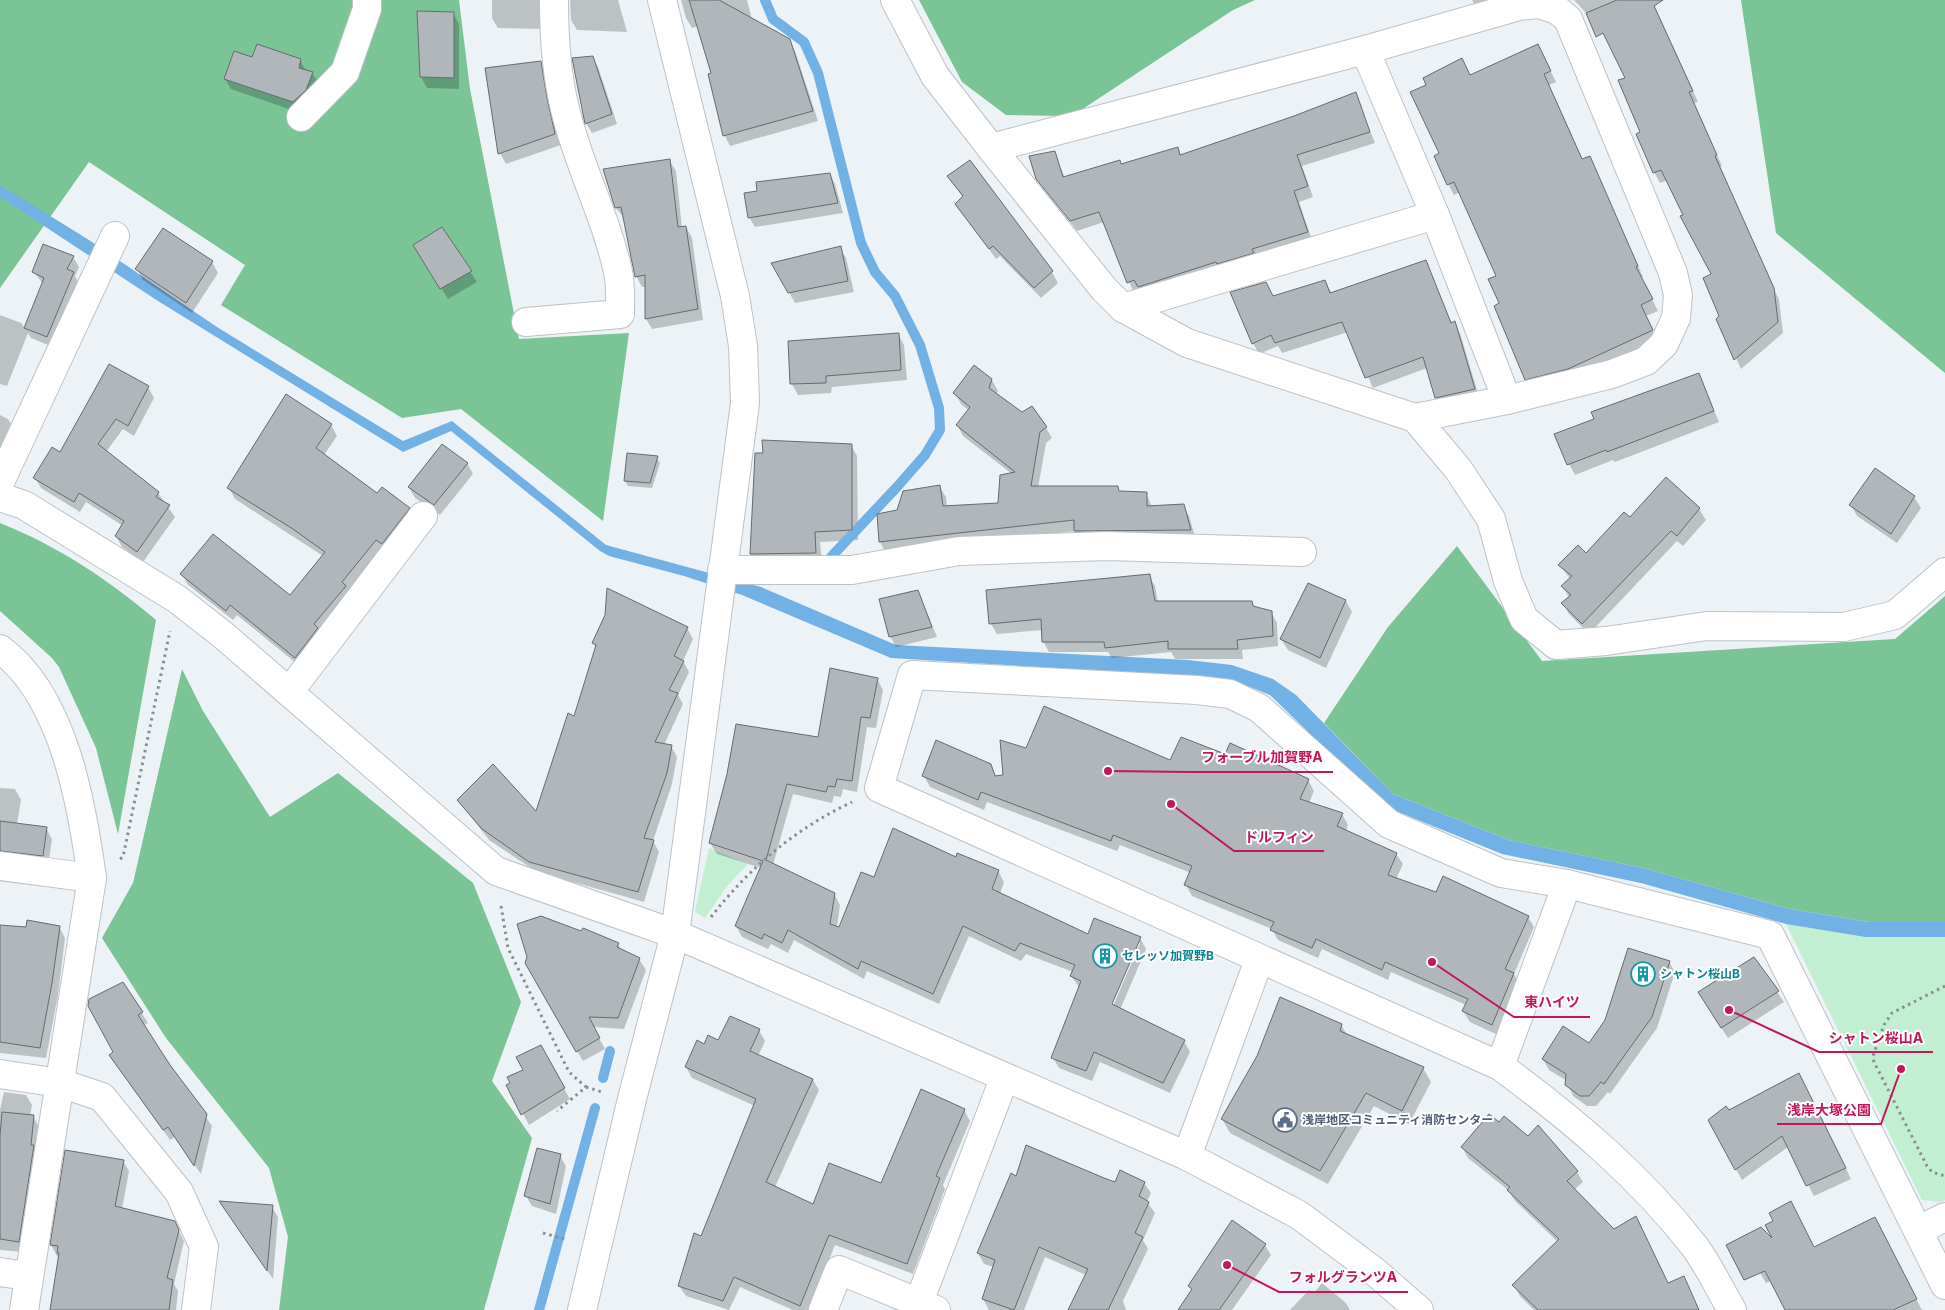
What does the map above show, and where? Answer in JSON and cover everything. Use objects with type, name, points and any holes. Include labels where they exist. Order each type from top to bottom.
[{"type":"street","points":[[301,117],[345,72],[367,9],[367,0]]},
{"type":"street","points":[[526,322],[620,314],[619,274],[610,239],[564,109],[554,56],[554,0]]},
{"type":"street","points":[[582,1310],[632,1099],[675,934],[745,403],[744,346],[735,296],[662,0]]},
{"type":"street","points":[[895,0],[936,76],[990,148],[1104,289],[1123,308],[1187,343],[1415,418],[1507,400],[1612,374],[1646,361],[1664,344],[1676,318],[1678,294],[1673,273],[1568,19],[1557,10],[1538,4],[1519,6],[1365,50],[990,148]]},
{"type":"street","points":[[1365,50],[1435,214],[1507,400]]},
{"type":"street","points":[[1123,308],[1435,214]]},
{"type":"street","points":[[0,482],[115,236]]},
{"type":"street","points":[[1415,418],[1458,469],[1491,519],[1508,581],[1524,619],[1556,645],[1606,641],[1707,626],[1844,627],[1895,615],[1945,572]]},
{"type":"street","points":[[0,496],[24,505],[176,599],[223,635],[496,871],[675,934],[1004,1079],[1188,1156],[1299,1215],[1374,1271],[1419,1310]]},
{"type":"street","points":[[290,692],[422,516]]},
{"type":"street","points":[[722,570],[852,570],[959,550],[1107,546],[1302,552]]},
{"type":"street","points":[[0,649],[8,655],[34,686],[55,724],[71,768],[83,816],[92,878],[24,1310]]},
{"type":"street","points":[[1732,1310],[1696,1249],[1633,1176],[1552,1104],[1500,1066],[1259,960],[879,788],[912,675],[1197,690],[1230,694],[1259,708],[1389,824],[1501,873],[1567,884],[1770,935],[1945,1285]]},
{"type":"street","points":[[0,866],[92,878]]},
{"type":"street","points":[[1500,1066],[1567,884]]},
{"type":"street","points":[[1188,1156],[1259,960]]},
{"type":"street","points":[[0,1074],[60,1083],[102,1097],[180,1192],[204,1247],[196,1310]]},
{"type":"street","points":[[823,1310],[839,1270],[928,1306],[1004,1079]]},
{"type":"street","points":[[1919,1230],[1945,1217]]},
{"type":"street","points":[[0,1272],[28,1276]]},
{"type":"path","points":[[123,857],[176,599]]},
{"type":"path","points":[[706,923],[734,888],[779,846],[822,816],[879,788]]},
{"type":"path","points":[[496,871],[508,948],[569,1072],[586,1088],[557,1111]]},
{"type":"path","points":[[1945,986],[1892,1013],[1884,1025],[1873,1056],[1874,1062],[1927,1166],[1932,1172],[1945,1176]]},
{"type":"path","points":[[544,1233],[567,1240]]},
{"type":"green space","points":[[0,0],[459,0],[470,89],[519,339],[629,333],[603,521],[461,409],[402,418],[221,305],[245,265],[89,162],[0,288]]},
{"type":"green space","points":[[919,0],[1255,0],[1233,10],[1072,116],[1006,115],[962,82]]},
{"type":"green space","points":[[1741,0],[1945,0],[1945,373],[1776,233]]},
{"type":"green space","points":[[0,523],[42,542],[82,565],[120,591],[156,620],[118,834],[96,748],[59,667],[52,658],[0,611]]},
{"type":"green space","points":[[1457,546],[1542,661],[1895,639],[1945,596],[1945,922],[1868,922],[1790,909],[1643,868],[1509,840],[1393,794],[1324,723],[1388,627]]},
{"type":"green space","points":[[182,669],[203,711],[270,817],[338,773],[473,883],[521,1002],[492,1081],[532,1138],[484,1310],[279,1310],[288,1237],[269,1168],[166,1038],[102,938],[133,883]]},
{"type":"green space","points":[[709,848],[748,864],[727,886],[705,918],[695,912]]},
{"type":"green space","points":[[1786,924],[1865,937],[1945,937],[1945,1200],[1941,1202],[1922,1200]]},
{"type":"water","points":[[0,185],[89,240],[217,327],[403,441],[452,421],[606,545],[761,587],[896,645],[1188,660],[1232,665],[1273,679],[1296,695],[1393,794],[1509,840],[1643,868],[1790,909],[1868,922],[1945,922],[1945,937],[1865,937],[1786,924],[1641,883],[1502,854],[1386,807],[1270,695],[1230,679],[891,658],[742,595],[684,576],[609,556],[600,551],[451,431],[403,452],[158,301],[0,197]]},
{"type":"building","points":[[689,0],[719,0],[790,39],[813,111],[723,136],[708,74],[711,73]]},
{"type":"building","points":[[1617,0],[1663,0],[1654,6],[1693,91],[1689,92],[1717,155],[1715,156],[1774,288],[1778,322],[1734,360],[1716,319],[1719,316],[1703,278],[1711,274],[1680,216],[1683,215],[1661,170],[1653,173],[1636,134],[1640,132],[1618,80],[1625,78],[1603,33],[1596,37],[1586,13]]},
{"type":"building","points":[[417,11],[454,12],[454,78],[420,77]]},
{"type":"building","points":[[257,44],[301,59],[299,68],[313,72],[306,90],[293,102],[224,79],[234,51],[252,57]]},
{"type":"building","points":[[1538,44],[1551,71],[1544,74],[1582,159],[1590,156],[1638,266],[1636,267],[1653,299],[1641,305],[1653,330],[1568,369],[1525,380],[1494,306],[1499,303],[1488,279],[1496,276],[1454,182],[1447,185],[1434,156],[1439,153],[1410,92],[1426,85],[1423,78],[1462,58],[1470,75]]},
{"type":"building","points":[[593,56],[612,114],[585,124],[572,58]]},
{"type":"building","points":[[541,61],[555,134],[498,154],[485,68]]},
{"type":"building","points":[[1356,92],[1370,132],[1297,155],[1308,186],[1294,191],[1308,232],[1252,249],[1254,253],[1217,264],[1216,262],[1138,287],[1134,280],[1127,283],[1099,212],[1070,221],[1036,179],[1029,156],[1055,151],[1063,177],[1120,160],[1121,164],[1178,147],[1180,155],[1294,116]]},
{"type":"building","points":[[670,159],[678,227],[686,226],[698,309],[645,319],[645,275],[635,277],[621,207],[615,208],[603,169]]},
{"type":"building","points":[[970,160],[1053,271],[1034,288],[993,246],[989,249],[955,204],[963,196],[947,176]]},
{"type":"building","points":[[830,173],[838,203],[748,218],[744,193],[757,191],[756,182]]},
{"type":"building","points":[[442,227],[472,271],[440,289],[413,245]]},
{"type":"building","points":[[163,228],[213,261],[186,303],[135,269]]},
{"type":"building","points":[[43,244],[74,256],[67,269],[74,272],[47,337],[24,328],[44,278],[32,272]]},
{"type":"building","points":[[841,246],[848,281],[788,293],[771,263]]},
{"type":"building","points":[[1426,260],[1451,323],[1455,321],[1475,389],[1435,398],[1423,357],[1365,378],[1342,322],[1275,343],[1271,335],[1252,344],[1230,292],[1266,282],[1273,296],[1325,280],[1330,293]]},
{"type":"building","points":[[899,333],[901,370],[826,376],[826,383],[790,384],[788,341]]},
{"type":"building","points":[[109,364],[149,386],[128,426],[116,419],[98,444],[159,492],[156,497],[170,505],[137,552],[115,536],[124,521],[79,493],[74,502],[33,478],[52,447],[60,452]]},
{"type":"building","points":[[974,365],[992,379],[989,388],[1022,412],[1032,406],[1047,427],[1040,432],[1031,486],[1118,486],[1119,491],[1147,492],[1147,506],[1184,504],[1191,530],[1074,531],[1074,520],[879,542],[877,514],[897,510],[903,491],[940,485],[943,506],[998,503],[1000,475],[1015,472],[956,425],[970,407],[953,393]]},
{"type":"building","points":[[1699,373],[1714,411],[1607,452],[1606,450],[1567,465],[1554,434],[1594,419],[1591,412]]},
{"type":"building","points":[[286,394],[332,424],[316,448],[377,493],[382,487],[410,508],[382,544],[376,540],[342,582],[346,586],[314,624],[318,628],[295,658],[230,605],[226,611],[180,574],[213,534],[290,595],[325,552],[293,529],[227,488]]},
{"type":"building","points":[[762,440],[852,444],[852,530],[815,532],[816,553],[750,554],[755,453],[763,453]]},
{"type":"building","points":[[442,444],[468,463],[434,505],[408,487]]},
{"type":"building","points":[[627,453],[658,456],[650,483],[624,481]]},
{"type":"building","points":[[1875,468],[1915,496],[1891,534],[1849,505]]},
{"type":"building","points":[[1666,477],[1700,508],[1677,536],[1671,531],[1582,624],[1561,603],[1571,595],[1561,586],[1572,576],[1558,565],[1578,545],[1586,553],[1624,512],[1630,517]]},
{"type":"building","points":[[1150,574],[1155,601],[1252,601],[1253,606],[1272,611],[1273,636],[1237,640],[1238,649],[1168,649],[1168,641],[1105,648],[1104,642],[1042,642],[1041,619],[989,624],[986,590]]},
{"type":"building","points":[[1308,583],[1346,600],[1320,658],[1280,639]]},
{"type":"building","points":[[607,588],[688,627],[674,656],[684,661],[669,690],[678,693],[655,742],[672,745],[667,773],[644,838],[654,840],[638,892],[529,862],[482,829],[457,800],[493,764],[536,811],[568,713],[574,716],[596,645],[592,643],[605,615]]},
{"type":"building","points":[[918,590],[932,627],[889,637],[879,599]]},
{"type":"building","points":[[830,668],[878,678],[870,718],[861,717],[852,781],[837,779],[835,787],[828,786],[826,792],[787,784],[766,860],[835,893],[830,924],[839,927],[861,872],[874,877],[893,828],[956,857],[957,853],[999,870],[992,889],[1088,934],[1094,918],[1141,937],[1112,1004],[1185,1040],[1163,1083],[1094,1052],[1086,1071],[1051,1058],[1081,981],[1070,976],[1075,965],[1020,943],[1015,951],[963,926],[933,994],[861,961],[858,969],[788,930],[782,943],[764,934],[762,939],[735,926],[763,861],[709,843],[727,774],[736,724],[818,737]]},
{"type":"building","points":[[1044,706],[1170,760],[1181,737],[1225,754],[1230,743],[1309,779],[1300,799],[1343,813],[1337,826],[1397,853],[1388,875],[1436,892],[1443,876],[1529,916],[1505,969],[1514,973],[1492,1025],[1462,1011],[1468,999],[1385,962],[1382,970],[1316,939],[1312,948],[1270,930],[1274,922],[1184,885],[1192,866],[1113,835],[1111,841],[981,792],[978,800],[922,776],[936,740],[991,764],[995,776],[1003,775],[1000,740],[1026,748]]},
{"type":"building","points":[[0,821],[47,827],[43,856],[0,851]]},
{"type":"building","points":[[541,916],[581,931],[583,928],[619,943],[617,947],[640,958],[618,1018],[589,1017],[600,1038],[576,1052],[525,963],[527,957],[517,924]]},
{"type":"building","points":[[27,920],[60,926],[40,1048],[0,1042],[0,925],[26,927]]},
{"type":"building","points":[[1628,948],[1670,961],[1652,1017],[1604,1084],[1601,1082],[1589,1096],[1580,1096],[1565,1085],[1566,1074],[1542,1059],[1563,1026],[1589,1043],[1605,1020]]},
{"type":"building","points":[[1754,957],[1779,991],[1721,1028],[1698,992]]},
{"type":"building","points":[[123,982],[143,1012],[138,1015],[170,1065],[207,1114],[194,1166],[168,1127],[163,1130],[109,1055],[113,1052],[88,1006],[89,999]]},
{"type":"building","points":[[1280,997],[1342,1024],[1340,1031],[1424,1067],[1402,1111],[1366,1093],[1320,1171],[1221,1119],[1257,1056]]},
{"type":"building","points":[[730,1016],[760,1029],[750,1051],[813,1079],[766,1182],[813,1204],[829,1163],[881,1183],[921,1089],[965,1109],[936,1176],[940,1178],[907,1264],[829,1235],[800,1306],[734,1277],[723,1301],[678,1286],[694,1233],[701,1236],[756,1099],[685,1067],[697,1040],[704,1044],[708,1035],[718,1040]]},
{"type":"building","points":[[541,1045],[565,1088],[521,1115],[506,1085],[510,1083],[507,1077],[523,1070],[516,1057]]},
{"type":"building","points":[[1799,1073],[1846,1168],[1806,1186],[1782,1136],[1735,1170],[1708,1120],[1726,1106],[1729,1110]]},
{"type":"building","points":[[2,1112],[34,1115],[31,1145],[34,1145],[19,1242],[0,1239],[0,1135]]},
{"type":"building","points":[[1489,1114],[1499,1122],[1504,1116],[1528,1136],[1538,1125],[1578,1171],[1567,1181],[1614,1229],[1636,1216],[1668,1283],[1684,1276],[1699,1310],[1538,1310],[1512,1285],[1559,1239],[1507,1190],[1510,1187],[1461,1147]]},
{"type":"building","points":[[1026,1145],[1115,1182],[1120,1170],[1145,1182],[1139,1196],[1149,1202],[1135,1233],[1143,1237],[1108,1310],[1068,1310],[1088,1269],[1039,1247],[1014,1310],[982,1299],[995,1260],[977,1253],[1011,1173],[1016,1176]]},
{"type":"building","points":[[537,1148],[561,1154],[550,1204],[524,1196]]},
{"type":"building","points":[[65,1150],[124,1160],[115,1206],[175,1221],[179,1230],[167,1278],[173,1280],[169,1310],[50,1310],[59,1253],[57,1253],[58,1246],[50,1245]]},
{"type":"building","points":[[219,1201],[273,1205],[267,1271]]},
{"type":"building","points":[[1791,1201],[1814,1247],[1875,1217],[1917,1299],[1893,1310],[1785,1310],[1765,1271],[1744,1280],[1726,1245],[1761,1227],[1772,1238],[1765,1225],[1773,1221],[1769,1213]]},
{"type":"building","points":[[1232,1220],[1266,1244],[1219,1310],[1178,1310],[1192,1289],[1188,1286]]},
{"type":"waterway","points":[[765,0],[773,19],[804,42],[818,73],[861,243],[875,272],[895,296],[920,345],[939,408],[940,430],[925,455],[831,557]]},
{"type":"waterway","points":[[603,1078],[610,1051]]},
{"type":"waterway","points":[[539,1310],[595,1108]]},
{"type":"place","name":"フォーブル加賀野A","points":[[1108,771]]},
{"type":"place","name":"ドルフィン","points":[[1171,804]]},
{"type":"place","name":"セレッソ加賀野B","points":[[1105,956]]},
{"type":"place","name":"東ハイツ","points":[[1432,962]]},
{"type":"place","name":"シャトン桜山B","points":[[1643,974]]},
{"type":"place","name":"シャトン桜山A","points":[[1729,1010]]},
{"type":"place","name":"浅岸大塚公園","points":[[1901,1069]]},
{"type":"place","name":"浅岸地区コミュニティ消防センター","points":[[1285,1120]]},
{"type":"place","name":"フォルグランツA","points":[[1227,1265]]}]
